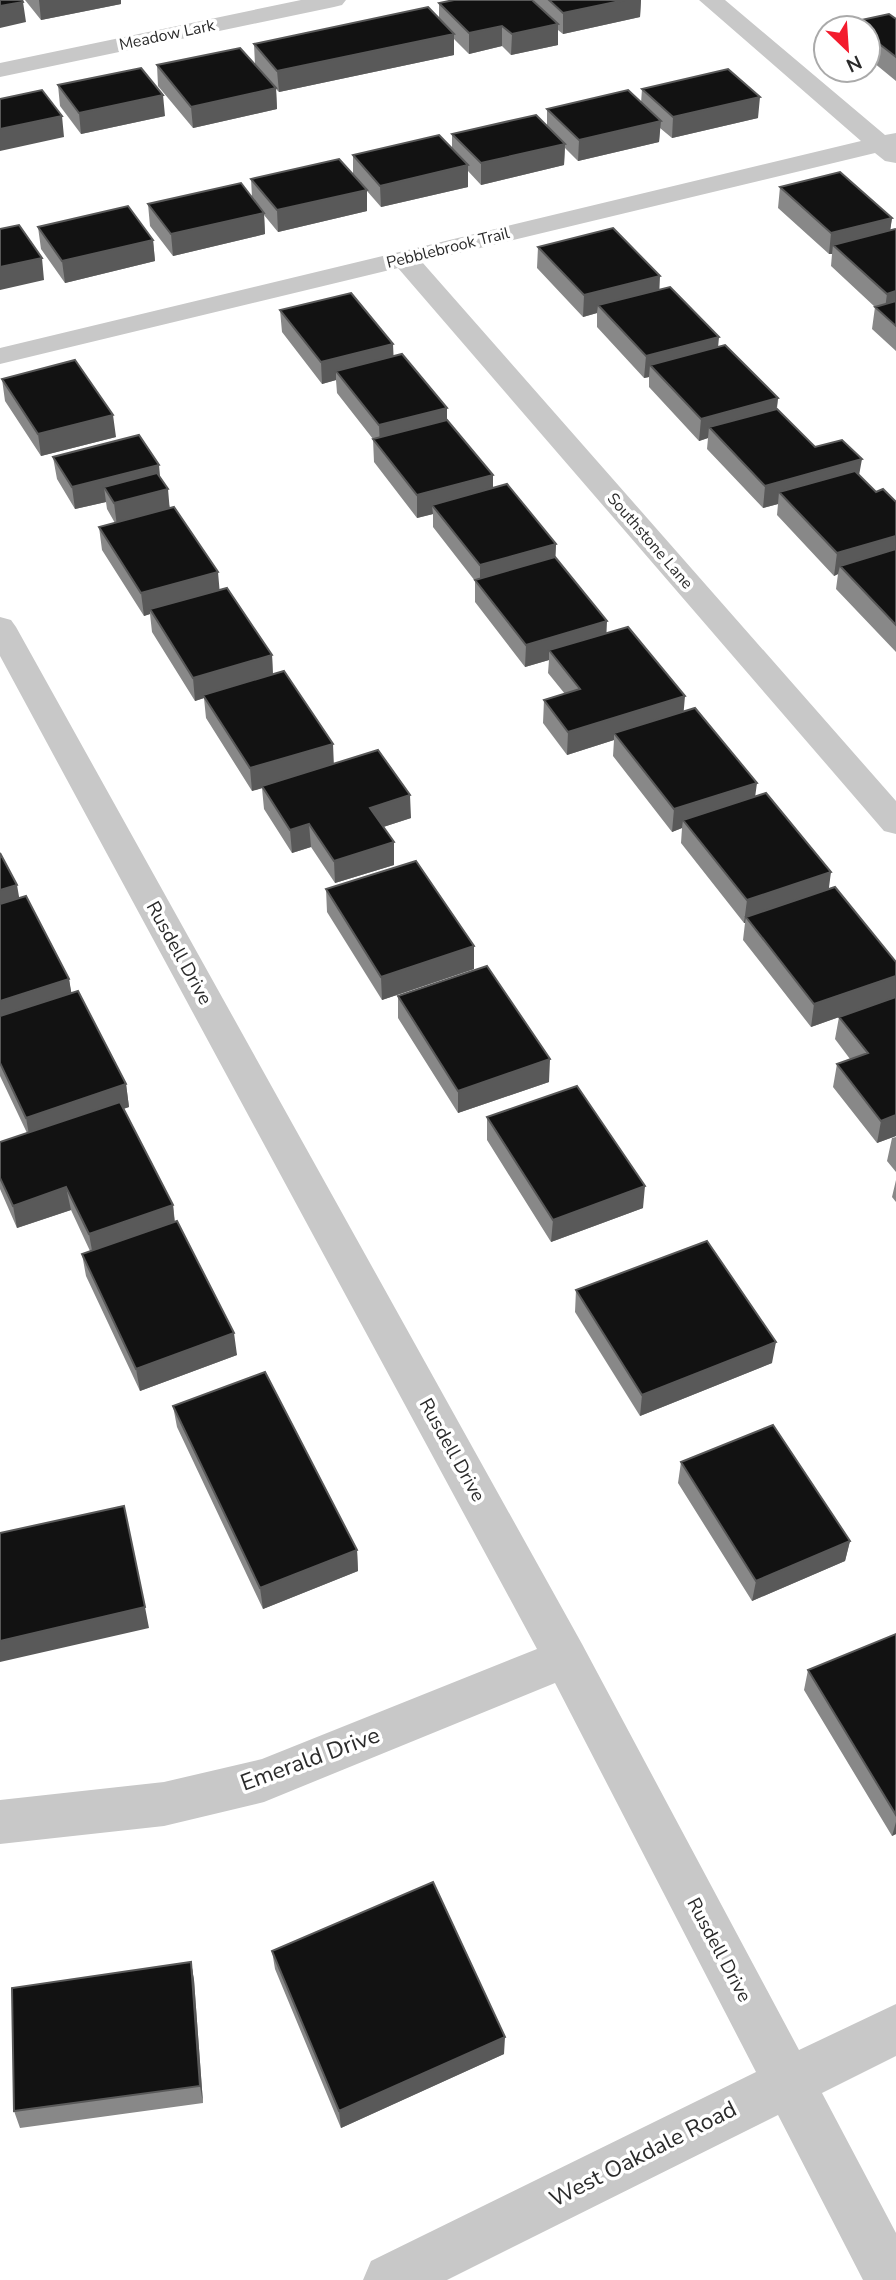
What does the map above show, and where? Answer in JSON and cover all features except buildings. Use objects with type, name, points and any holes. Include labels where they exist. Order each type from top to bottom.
[{"type":"street","name":"Meadow Lark","points":[[0,70],[334,0]]},
{"type":"street","points":[[710,0],[891,147]]},
{"type":"street","name":"Pebblebrook Trail","points":[[0,356],[404,258],[891,147]]},
{"type":"street","name":"Southstone Lane","points":[[404,258],[896,823]]},
{"type":"street","name":"Rusdell Drive","points":[[0,627],[566,1658],[892,2280]]},
{"type":"street","name":"Emerald Drive","points":[[0,1822],[164,1804],[264,1780],[566,1658]]},
{"type":"street","name":"West Oakdale Road","points":[[390,2280],[896,2029]]}]
